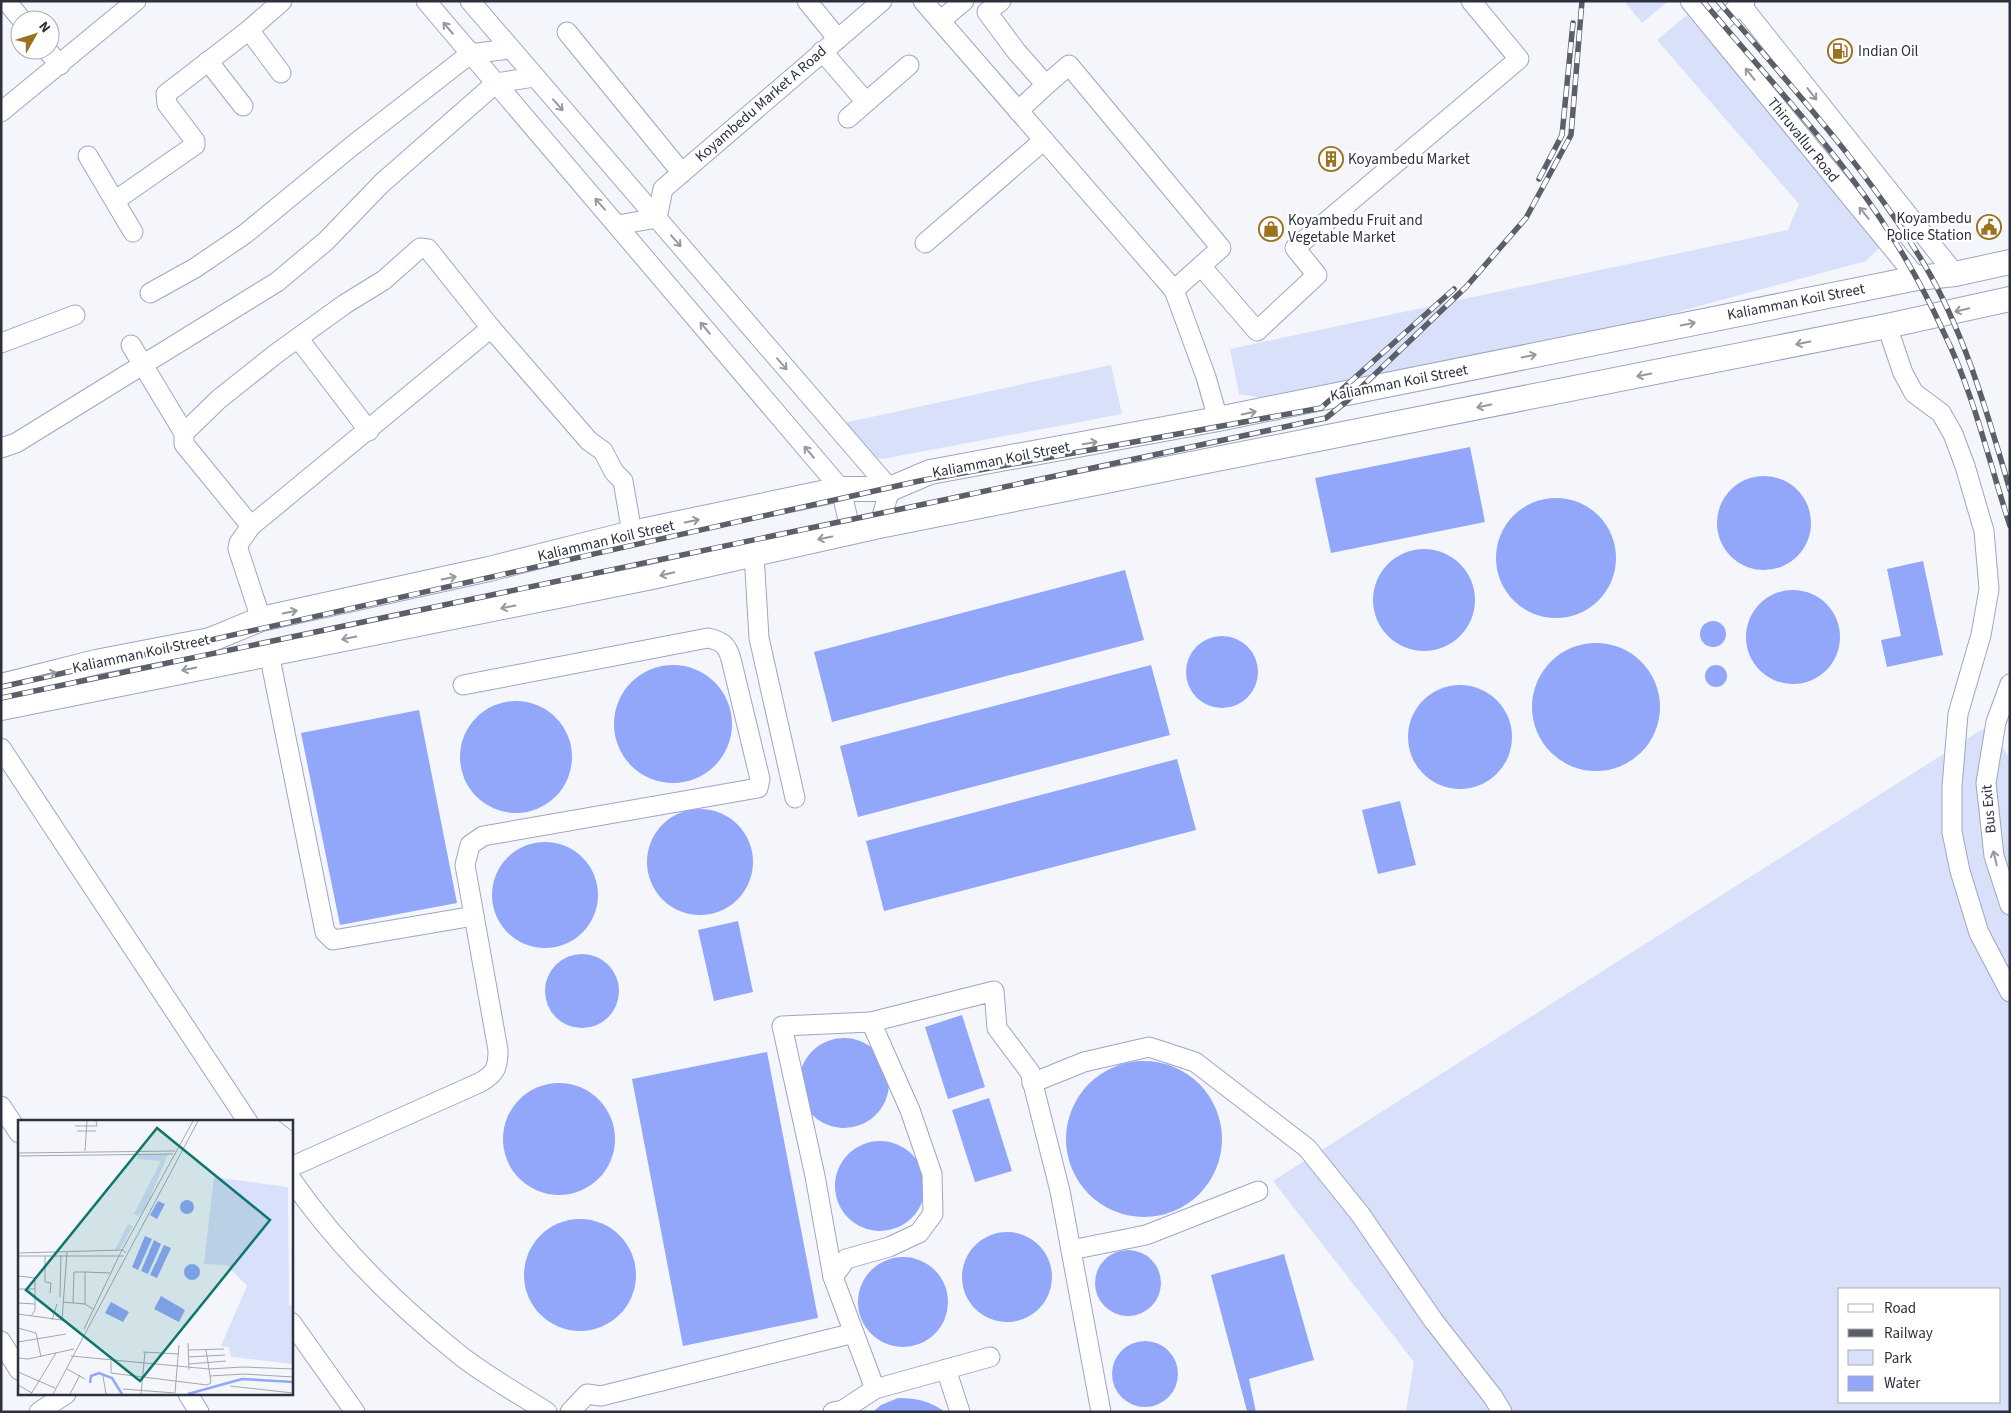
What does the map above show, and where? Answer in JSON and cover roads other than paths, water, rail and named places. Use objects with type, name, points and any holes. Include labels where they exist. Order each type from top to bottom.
[{"type":"main road","name":"Kaliamman Koil Street","points":[[1,686],[96,662],[210,640],[261,619],[489,569],[632,533],[841,489],[890,490],[930,472],[1218,419],[1917,278],[1955,274],[2010,262]]},
{"type":"main road","name":"Kaliamman Koil Street","points":[[1,708],[511,606],[879,526],[1887,326],[2010,299]]},
{"type":"street","points":[[1,112],[136,1]]},
{"type":"street","points":[[116,200],[195,145],[195,140],[168,104],[166,94],[249,30],[282,1]]},
{"type":"street","points":[[426,1],[841,489],[851,533]]},
{"type":"street","points":[[470,1],[890,490],[879,526]]},
{"type":"street","points":[[807,1],[838,39]]},
{"type":"street","name":"Koyambedu Market A Road","points":[[657,218],[663,189],[882,1]]},
{"type":"street","points":[[923,1],[1174,290],[1206,377],[1218,419]]},
{"type":"street","points":[[940,21],[964,1]]},
{"type":"street","points":[[1001,1],[987,12],[1016,51],[1046,85]]},
{"type":"street","points":[[1200,266],[1257,332],[1317,276],[1295,248],[1519,59],[1471,1]]},
{"type":"street","points":[[1713,29],[1741,2],[1955,274]]},
{"type":"street","name":"Thiruvallur Road","points":[[1695,3],[1713,29],[1917,278]]},
{"type":"street","points":[[249,30],[281,73]]},
{"type":"street","points":[[567,32],[682,173]]},
{"type":"street","points":[[150,292],[195,268],[245,234],[352,146],[470,54],[509,48]]},
{"type":"street","points":[[822,51],[866,102]]},
{"type":"street","points":[[56,60],[60,65]]},
{"type":"street","points":[[208,61],[243,106]]},
{"type":"street","points":[[848,118],[909,65]]},
{"type":"street","points":[[1018,111],[1069,65],[1221,248],[1174,290]]},
{"type":"street","points":[[1,448],[16,443],[277,282],[326,241],[382,183],[496,83],[534,77]]},
{"type":"street","points":[[924,243],[1044,140]]},
{"type":"street","points":[[88,156],[116,200],[133,232]]},
{"type":"street","points":[[618,225],[657,218]]},
{"type":"street","points":[[184,433],[219,399],[298,338],[384,280],[422,248],[428,249],[491,328],[589,441],[603,451],[614,472],[623,481],[632,533]]},
{"type":"street","points":[[1,343],[75,315]]},
{"type":"street","points":[[1887,326],[1903,373],[1914,393],[1941,413],[1953,434],[1965,466],[1984,530],[1989,589],[1981,635],[1958,714],[1952,787],[1952,832],[1960,871],[1980,933],[2010,992]]},
{"type":"street","points":[[261,619],[238,549],[239,543],[251,526],[369,431],[491,328]]},
{"type":"street","points":[[298,338],[369,431]]},
{"type":"street","points":[[131,345],[184,433],[184,444],[251,526]]},
{"type":"street","points":[[754,554],[759,638],[795,798]]},
{"type":"street","points":[[292,1167],[492,1076],[498,1066],[498,1050],[464,865],[470,845],[483,836],[758,788],[760,779],[731,659],[728,649],[720,640],[708,638],[463,685]]},
{"type":"street","points":[[269,653],[325,932],[333,940],[474,916]]},
{"type":"street","name":"Bus Exit","points":[[2010,684],[1996,722],[1986,783],[1994,856],[2010,905]]},
{"type":"street","points":[[1,748],[247,1120]]},
{"type":"street","points":[[875,1389],[833,1277],[782,1026],[871,1022],[994,991],[997,1028],[1030,1072],[1060,1191],[1101,1412]]},
{"type":"street","points":[[833,1277],[846,1259],[889,1247],[919,1233],[933,1214],[932,1174],[910,1110],[871,1022]]},
{"type":"street","points":[[1032,1083],[1084,1062],[1149,1046],[1196,1062],[1307,1148],[1360,1214],[1433,1320],[1493,1397],[1502,1412]]},
{"type":"street","points":[[1,1106],[18,1132]]},
{"type":"street","points":[[292,1180],[319,1219],[374,1279],[462,1357],[547,1412]]},
{"type":"street","points":[[1071,1250],[1146,1236],[1258,1191]]},
{"type":"street","points":[[292,1323],[355,1412]]},
{"type":"street","points":[[570,1412],[586,1394],[601,1396],[854,1333]]},
{"type":"street","points":[[1,1340],[18,1368]]},
{"type":"street","points":[[833,1412],[844,1410],[875,1389],[990,1357]]},
{"type":"street","points":[[946,1369],[960,1412]]},
{"type":"street","points":[[39,1407],[62,1396]]},
{"type":"street","points":[[189,1396],[199,1412]]},
{"type":"water","points":[[1470,447],[1485,522],[1331,553],[1315,478]]},
{"type":"water","points":[[1764,476],[1782,479],[1798,489],[1808,505],[1811,523],[1808,541],[1798,557],[1782,567],[1764,570],[1746,567],[1730,557],[1720,541],[1717,523],[1720,505],[1730,489],[1746,479]]},
{"type":"water","points":[[1556,498],[1579,502],[1599,515],[1612,535],[1616,558],[1612,581],[1599,601],[1579,614],[1556,618],[1533,614],[1513,601],[1500,581],[1496,558],[1500,535],[1513,515],[1533,502]]},
{"type":"water","points":[[1424,549],[1443,553],[1460,564],[1471,581],[1475,600],[1471,619],[1460,636],[1443,647],[1424,651],[1405,647],[1388,636],[1377,619],[1373,600],[1377,581],[1388,564],[1405,553]]},
{"type":"water","points":[[1923,561],[1943,655],[1887,667],[1881,640],[1901,636],[1887,569]]},
{"type":"water","points":[[1125,570],[1144,640],[832,722],[814,652]]},
{"type":"water","points":[[1793,590],[1811,593],[1826,604],[1837,619],[1840,637],[1837,655],[1826,670],[1811,681],[1793,684],[1775,681],[1760,670],[1749,655],[1746,637],[1749,619],[1760,604],[1775,593]]},
{"type":"water","points":[[1713,621],[1722,625],[1726,634],[1722,643],[1713,647],[1704,643],[1700,634],[1704,625]]},
{"type":"water","points":[[1222,636],[1242,642],[1252,652],[1258,672],[1252,692],[1242,702],[1222,708],[1202,702],[1192,692],[1186,672],[1192,652],[1202,642]]},
{"type":"water","points":[[1596,643],[1620,648],[1641,662],[1655,683],[1660,707],[1655,731],[1641,752],[1620,766],[1596,771],[1572,766],[1551,752],[1537,731],[1532,707],[1537,683],[1551,662],[1572,648]]},
{"type":"water","points":[[673,665],[695,670],[715,682],[727,702],[732,724],[727,746],[715,766],[695,778],[673,783],[651,778],[631,766],[619,746],[614,724],[619,702],[631,682],[651,670]]},
{"type":"water","points":[[1151,665],[1170,735],[858,817],[840,746]]},
{"type":"water","points":[[1716,665],[1724,668],[1727,676],[1724,684],[1716,687],[1708,684],[1705,676],[1708,668]]},
{"type":"water","points":[[1460,685],[1480,689],[1497,700],[1508,717],[1512,737],[1508,757],[1497,774],[1480,785],[1460,789],[1440,785],[1423,774],[1412,757],[1408,737],[1412,717],[1423,700],[1440,689]]},
{"type":"water","points":[[516,701],[538,705],[556,717],[568,735],[572,757],[568,779],[556,797],[538,809],[516,813],[494,809],[476,797],[464,779],[460,757],[464,735],[476,717],[494,705]]},
{"type":"water","points":[[419,710],[457,903],[340,925],[301,733]]},
{"type":"water","points":[[1177,759],[1196,830],[884,911],[866,841]]},
{"type":"water","points":[[1400,801],[1416,865],[1378,874],[1362,810]]},
{"type":"water","points":[[700,809],[720,813],[738,824],[749,842],[753,862],[749,882],[738,900],[720,911],[700,915],[680,911],[662,900],[651,882],[647,862],[651,842],[662,824],[680,813]]},
{"type":"water","points":[[545,842],[565,846],[583,857],[594,875],[598,895],[594,915],[583,933],[565,944],[545,948],[525,944],[507,933],[496,915],[492,895],[496,875],[507,857],[525,846]]},
{"type":"water","points":[[738,921],[753,992],[714,1001],[698,930]]},
{"type":"water","points":[[582,954],[603,960],[613,970],[619,991],[613,1012],[603,1022],[582,1028],[561,1022],[551,1012],[545,991],[551,970],[561,960]]},
{"type":"water","points":[[962,1015],[985,1087],[948,1099],[925,1027]]},
{"type":"water","points":[[844,1038],[861,1041],[876,1051],[886,1066],[889,1083],[886,1100],[876,1115],[861,1125],[844,1128],[827,1125],[812,1115],[802,1100],[799,1083],[802,1066],[812,1051],[827,1041]]},
{"type":"water","points":[[767,1052],[818,1318],[683,1346],[632,1079]]},
{"type":"water","points":[[1144,1061],[1174,1067],[1187,1074],[1199,1084],[1209,1096],[1216,1109],[1222,1139],[1216,1169],[1209,1182],[1199,1194],[1187,1204],[1174,1211],[1144,1217],[1114,1211],[1101,1204],[1089,1194],[1079,1182],[1072,1169],[1066,1139],[1072,1109],[1079,1096],[1089,1084],[1101,1074],[1114,1067]]},
{"type":"water","points":[[559,1083],[581,1087],[599,1099],[611,1117],[615,1139],[611,1161],[599,1179],[581,1191],[559,1195],[537,1191],[519,1179],[507,1161],[503,1139],[507,1117],[519,1099],[537,1087]]},
{"type":"water","points":[[989,1098],[1012,1171],[975,1182],[952,1110]]},
{"type":"water","points":[[880,1141],[897,1144],[912,1154],[922,1169],[925,1186],[922,1203],[912,1218],[897,1228],[880,1231],[863,1228],[848,1218],[838,1203],[835,1186],[838,1169],[848,1154],[863,1144]]},
{"type":"water","points":[[580,1219],[602,1223],[620,1235],[632,1253],[636,1275],[632,1297],[620,1315],[602,1327],[580,1331],[558,1327],[540,1315],[528,1297],[524,1275],[528,1253],[540,1235],[558,1223]]},
{"type":"water","points":[[1007,1232],[1024,1235],[1039,1245],[1049,1260],[1052,1277],[1049,1294],[1039,1309],[1024,1319],[1007,1322],[990,1319],[975,1309],[965,1294],[962,1277],[965,1260],[975,1245],[990,1235]]},
{"type":"water","points":[[1121,1250],[1135,1250],[1147,1255],[1156,1264],[1161,1276],[1159,1296],[1152,1307],[1135,1316],[1121,1316],[1109,1311],[1100,1302],[1095,1290],[1095,1276],[1100,1264],[1109,1255]]},
{"type":"water","points":[[1284,1254],[1314,1360],[1249,1379],[1256,1412],[1243,1412],[1247,1411],[1211,1275]]},
{"type":"water","points":[[903,1257],[920,1260],[935,1270],[945,1285],[948,1302],[945,1319],[935,1334],[920,1344],[903,1347],[886,1344],[871,1334],[861,1319],[858,1302],[861,1285],[871,1270],[886,1260]]},
{"type":"water","points":[[1138,1341],[1152,1341],[1164,1346],[1173,1355],[1178,1367],[1176,1387],[1169,1398],[1152,1407],[1138,1407],[1126,1402],[1117,1393],[1112,1381],[1112,1367],[1117,1355],[1126,1346]]},
{"type":"water","points":[[898,1398],[923,1401],[945,1412],[873,1412],[881,1405]]},
{"type":"railway","points":[[1,698],[1326,418],[1347,401],[1466,287],[1526,218],[1571,135],[1582,1]]},
{"type":"railway","points":[[1703,1],[1839,162],[1880,218],[1906,260],[1955,356],[1980,428],[2010,526]]},
{"type":"railway","points":[[1718,1],[1853,161],[1878,194],[1924,264],[1939,290],[1974,374],[2010,490]]},
{"type":"railway","points":[[1539,179],[1562,135],[1573,23]]},
{"type":"railway","points":[[1,687],[919,481],[1321,408],[1454,289]]},
{"type":"place","name":"Indian Oil","points":[[1840,51]]},
{"type":"place","name":"Koyambedu Market","points":[[1331,159]]},
{"type":"place","name":"Koyambedu Police Station","points":[[1989,227]]},
{"type":"place","name":"Koyambedu Fruit and Vegetable Market","points":[[1271,229]]}]
